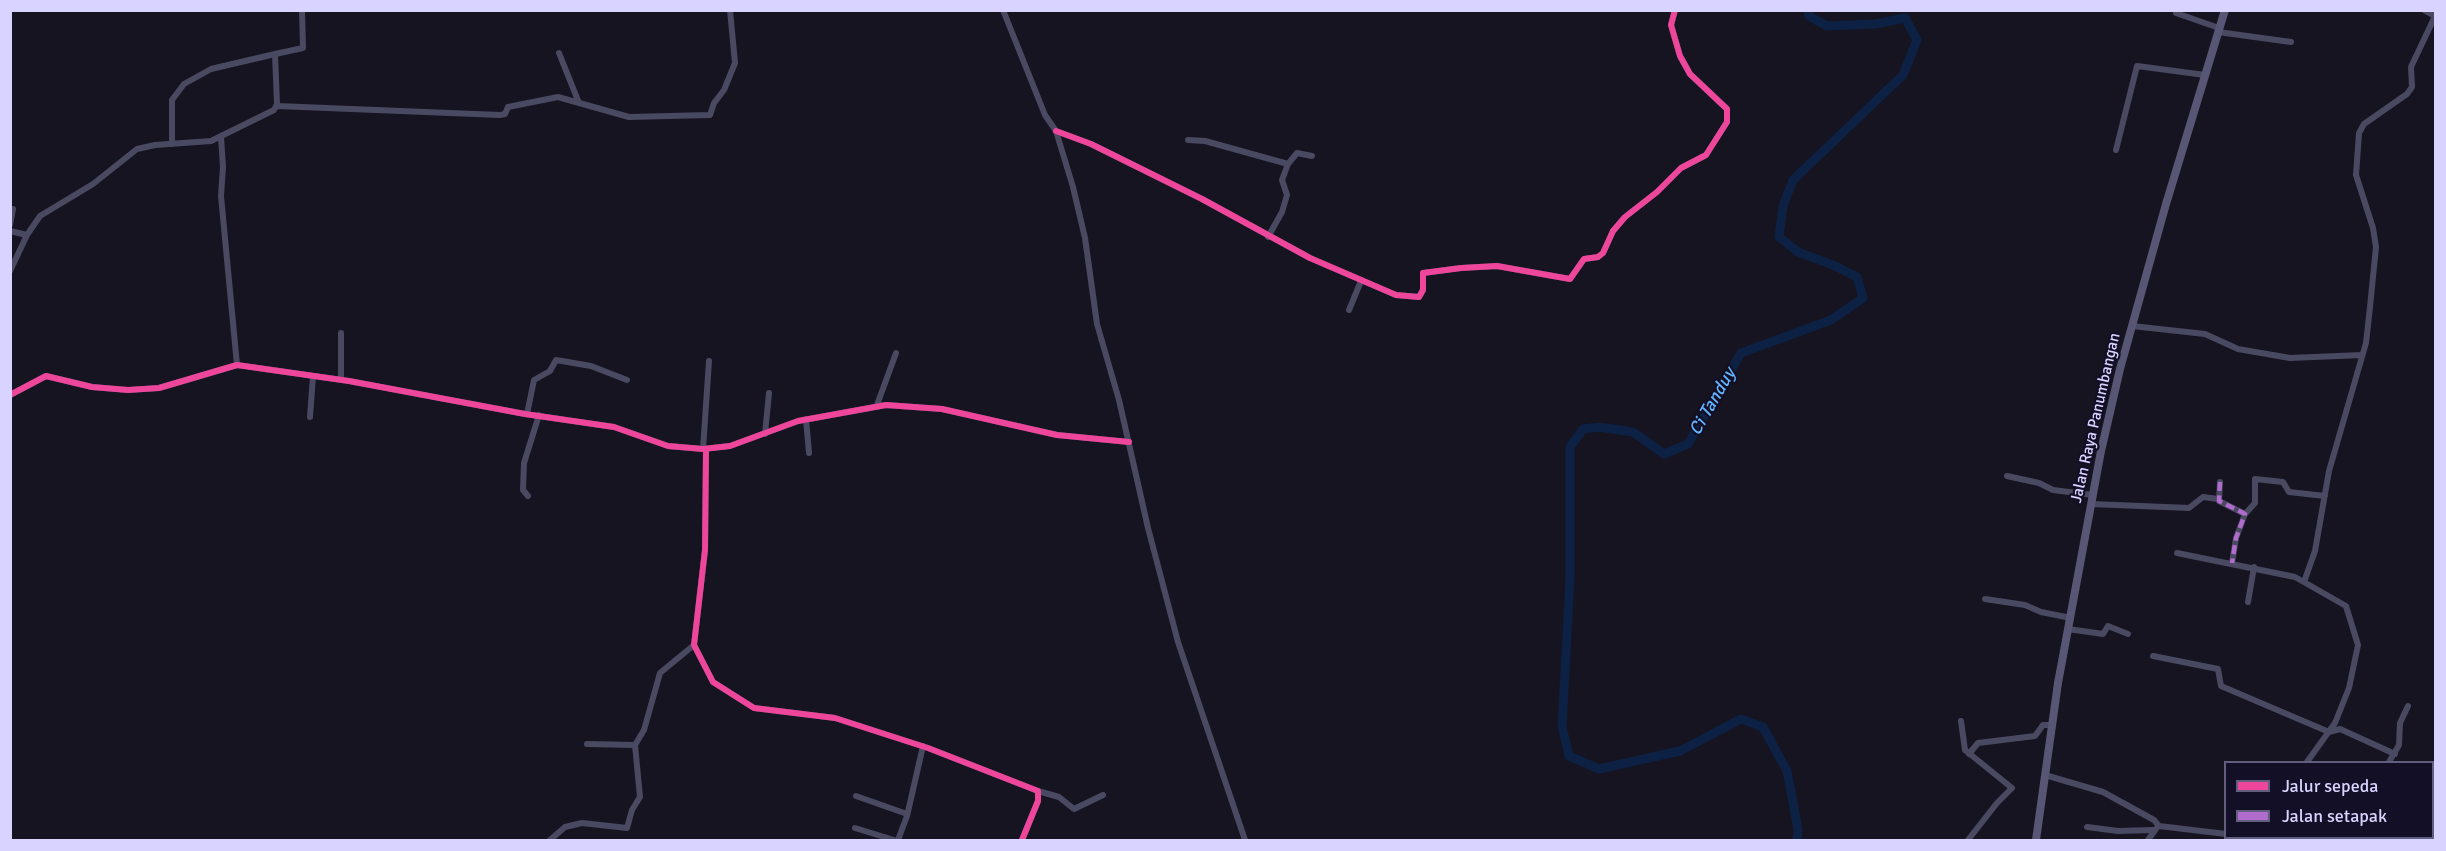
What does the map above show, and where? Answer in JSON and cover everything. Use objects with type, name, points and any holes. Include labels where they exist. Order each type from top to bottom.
[{"type":"main road","name":"Jalan Raya Panumbangan","points":[[2036,840],[2068,629],[2092,499],[2118,379],[2224,10]]},
{"type":"street","points":[[172,144],[172,100],[184,84],[211,69],[303,48],[303,10]]},
{"type":"street","points":[[10,271],[13,258],[40,216],[93,184],[132,152],[152,145],[211,141],[277,106],[500,115],[505,114],[508,107],[558,97],[642,118],[710,115],[735,63],[730,10]]},
{"type":"street","points":[[1003,10],[1045,115],[1056,131],[1079,211],[1097,324],[1129,442],[1148,528],[1178,642],[1245,840]]},
{"type":"street","points":[[1056,131],[1091,144],[1183,190],[1268,237],[1395,295],[1417,298],[1422,294],[1424,273],[1494,266],[1570,279],[1584,259],[1600,256],[1618,224],[1681,168],[1706,155],[1727,123],[1727,109],[1690,74],[1680,56],[1671,25],[1674,10]]},
{"type":"street","points":[[2304,582],[2314,555],[2329,471],[2362,355],[2376,247],[2373,228],[2356,176],[2359,133],[2364,124],[2412,87],[2410,68],[2435,15],[2424,10]]},
{"type":"street","points":[[2176,13],[2219,30],[2291,42]]},
{"type":"street","points":[[559,53],[579,104]]},
{"type":"street","points":[[275,54],[277,106]]},
{"type":"street","points":[[2116,150],[2137,66],[2205,75]]},
{"type":"street","points":[[221,137],[223,168],[221,196],[237,365]]},
{"type":"street","points":[[1188,140],[1205,141],[1287,164]]},
{"type":"street","points":[[1268,237],[1282,212],[1287,195],[1282,180],[1287,164],[1297,153],[1312,156]]},
{"type":"street","points":[[10,225],[13,209]]},
{"type":"street","points":[[10,231],[27,235]]},
{"type":"street","points":[[1349,310],[1361,281]]},
{"type":"street","points":[[2132,326],[2205,334],[2238,349],[2290,358],[2362,355]]},
{"type":"street","points":[[341,333],[341,380]]},
{"type":"street","points":[[877,405],[896,353]]},
{"type":"street","points":[[527,414],[534,380],[550,371],[556,360],[591,366],[627,380]]},
{"type":"street","points":[[709,361],[705,449],[705,550],[694,645],[713,682],[754,708],[835,718],[923,746],[1059,797],[1074,809],[1103,795]]},
{"type":"street","points":[[10,395],[46,376],[92,387],[128,390],[159,388],[237,365],[341,380],[527,414],[626,429],[663,445],[705,449],[738,444],[806,419],[877,405],[942,409],[1058,435],[1129,442]]},
{"type":"street","points":[[310,417],[313,376]]},
{"type":"street","points":[[765,434],[770,393]]},
{"type":"street","points":[[528,496],[523,490],[524,463],[530,438],[539,416]]},
{"type":"street","points":[[806,419],[809,453]]},
{"type":"street","points":[[2007,476],[2092,499],[2191,508],[2203,497],[2218,500],[2246,514]]},
{"type":"street","points":[[2232,563],[2236,538],[2246,514],[2256,503],[2255,479],[2283,482],[2289,492],[2325,496]]},
{"type":"street","points":[[2218,500],[2220,482]]},
{"type":"street","points":[[2177,553],[2295,577],[2346,606],[2358,645],[2349,688],[2330,732],[2308,761]]},
{"type":"street","points":[[2248,602],[2254,567]]},
{"type":"street","points":[[1985,599],[2025,605],[2041,612],[2071,618]]},
{"type":"street","points":[[2068,629],[2103,634],[2108,626],[2128,634]]},
{"type":"street","points":[[550,840],[565,827],[582,823],[627,828],[632,810],[640,797],[635,745],[644,730],[660,673],[694,645]]},
{"type":"street","points":[[2153,656],[2218,669],[2221,686],[2330,732],[2340,729],[2395,754]]},
{"type":"street","points":[[2390,761],[2399,742],[2400,723],[2408,706]]},
{"type":"street","points":[[1961,721],[1963,743],[1968,753],[2012,788],[1968,840]]},
{"type":"street","points":[[1968,753],[1978,743],[2035,736],[2043,725],[2052,725]]},
{"type":"street","points":[[587,744],[635,745]]},
{"type":"street","points":[[855,828],[896,840],[908,814],[923,746]]},
{"type":"street","points":[[2045,775],[2103,792],[2154,820],[2156,828],[2148,840]]},
{"type":"street","points":[[1022,840],[1038,801],[1038,791]]},
{"type":"street","points":[[856,796],[908,814]]},
{"type":"street","points":[[2087,827],[2118,831],[2156,828],[2224,834]]},
{"type":"waterway","name":"Ci Tanduy","points":[[1797,840],[1798,829],[1787,771],[1763,727],[1741,719],[1680,751],[1599,769],[1569,756],[1562,726],[1570,579],[1570,447],[1583,429],[1599,427],[1633,432],[1664,454],[1688,444],[1741,353],[1831,320],[1863,298],[1857,277],[1798,252],[1779,237],[1783,206],[1793,180],[1903,75],[1917,40],[1905,18],[1875,24],[1827,26],[1809,16],[1808,10]]},
{"type":"marked path","points":[[2220,482],[2219,501],[2245,514],[2236,538],[2232,563]]},
{"type":"cycle path","points":[[1056,131],[1091,144],[1202,199],[1310,258],[1396,295],[1419,297],[1423,290],[1423,273],[1461,268],[1497,266],[1570,279],[1584,259],[1598,257],[1603,253],[1613,231],[1625,217],[1657,192],[1681,168],[1706,155],[1727,122],[1727,109],[1690,74],[1680,56],[1671,25],[1675,10]]},
{"type":"cycle path","points":[[10,395],[46,376],[92,387],[128,390],[159,388],[237,365],[349,381],[525,414],[614,427],[668,446],[703,449],[730,446],[798,421],[886,405],[942,409],[1057,435],[1129,442]]},
{"type":"cycle path","points":[[706,449],[705,550],[694,645],[713,682],[754,708],[835,718],[928,748],[1038,791],[1038,801],[1022,840]]}]
